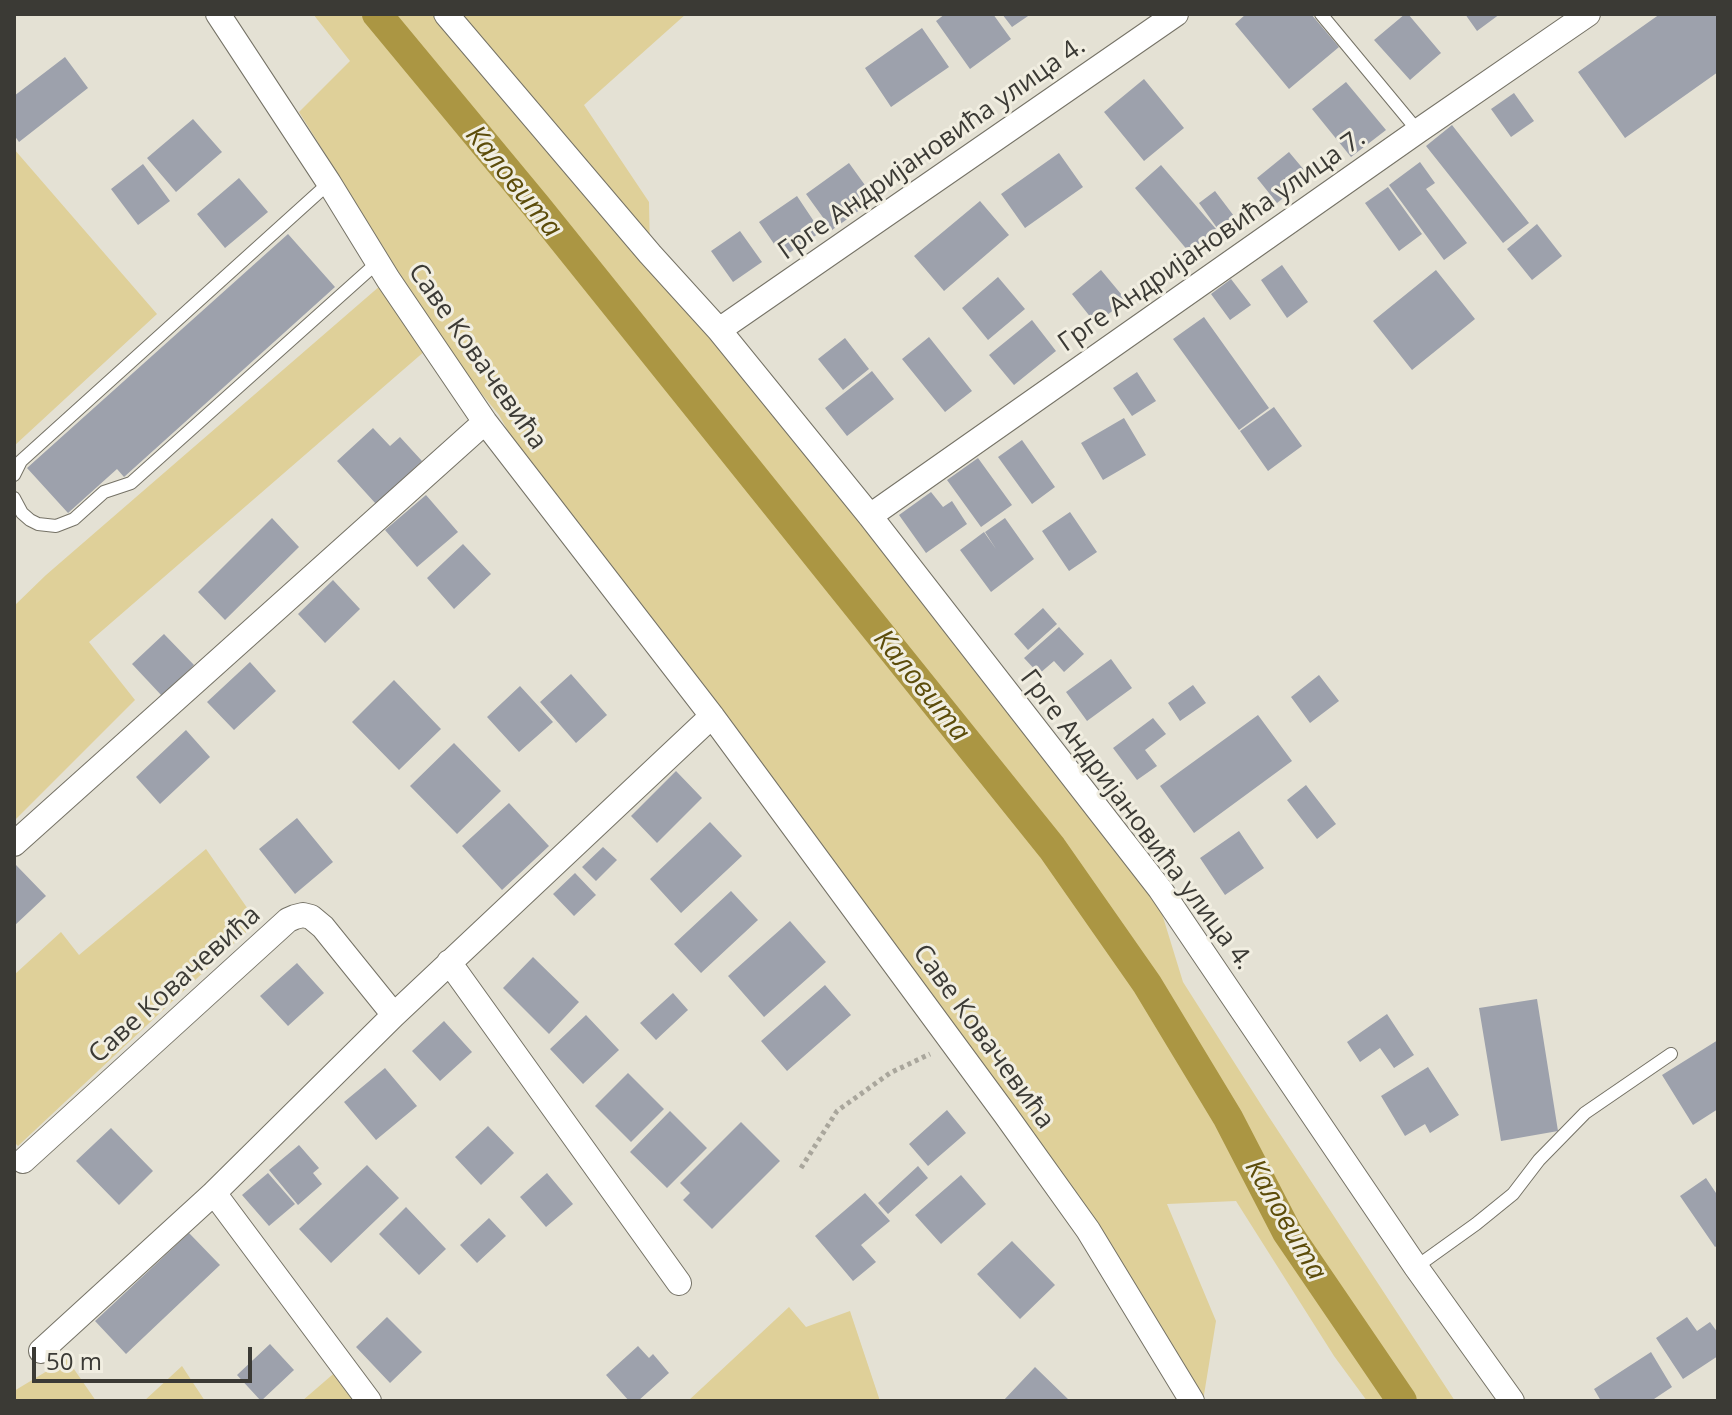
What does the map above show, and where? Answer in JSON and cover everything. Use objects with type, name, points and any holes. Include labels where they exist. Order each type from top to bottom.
[{"type":"street","name":"Саве Ковачевића","points":[[218,14],[485,422],[712,716],[1088,1230],[1192,1401]]},
{"type":"street","name":"Грге Андријановића улица 4.","points":[[446,14],[650,254],[719,330],[870,516],[1160,889],[1416,1267],[1512,1401]]},
{"type":"street","name":"Грге Андријановића улица 4.","points":[[719,330],[1176,14]]},
{"type":"street","name":"Грге Андријановића улица 7.","points":[[870,516],[1588,14]]},
{"type":"street","points":[[14,844],[485,422]]},
{"type":"street","points":[[41,1351],[214,1193],[449,962],[712,716]]},
{"type":"street","name":"Саве Ковачевића","points":[[23,1161],[288,920],[295,917],[311,917],[323,927],[394,1015]]},
{"type":"street","points":[[449,962],[679,1283]]},
{"type":"street","points":[[214,1193],[369,1401]]},
{"type":"lane","points":[[1321,14],[1418,131]]},
{"type":"lane","points":[[14,475],[21,461],[329,183]]},
{"type":"lane","points":[[14,498],[30,520],[56,526],[74,519],[104,492],[131,483],[378,262]]},
{"type":"lane","points":[[1416,1267],[1513,1194],[1539,1160],[1585,1113],[1671,1054]]},
{"type":"path","points":[[801,1168],[837,1111],[890,1073],[952,1043]]},
{"type":"shaded area","points":[[313,14],[686,14],[584,105],[649,202],[650,254],[1151,878],[1183,982],[1455,1401],[1367,1401],[1334,1356],[1236,1201],[1167,1204],[1216,1321],[1203,1401],[1084,1225],[553,511],[499,415],[451,356],[299,112],[350,61]]},
{"type":"shaded area","points":[[14,149],[157,314],[14,446]]},
{"type":"shaded area","points":[[388,279],[433,344],[89,642],[135,700],[14,821],[14,606]]},
{"type":"shaded area","points":[[206,849],[257,922],[18,1146],[14,1142],[14,975],[61,932],[79,955]]},
{"type":"shaded area","points":[[789,1307],[806,1327],[850,1311],[880,1401],[688,1401]]},
{"type":"shaded area","points":[[67,1359],[96,1401],[14,1401],[14,1391]]},
{"type":"shaded area","points":[[182,1366],[205,1401],[144,1401]]},
{"type":"shaded area","points":[[339,1369],[364,1401],[302,1401]]},
{"type":"building","points":[[945,14],[993,14],[1011,39],[970,69],[936,21]]},
{"type":"building","points":[[1002,14],[1031,14],[1012,27]]},
{"type":"building","points":[[1246,14],[1311,14],[1339,47],[1289,89],[1235,24]]},
{"type":"building","points":[[1405,14],[1441,53],[1410,80],[1374,40]]},
{"type":"building","points":[[1465,14],[1500,14],[1477,31]]},
{"type":"building","points":[[1660,14],[1718,14],[1718,72],[1625,138],[1578,72]]},
{"type":"building","points":[[922,28],[949,67],[891,107],[865,68]]},
{"type":"building","points":[[65,57],[88,88],[19,142],[14,135],[14,96]]},
{"type":"building","points":[[1144,79],[1184,128],[1144,161],[1104,112]]},
{"type":"building","points":[[1346,82],[1386,130],[1351,157],[1312,109]]},
{"type":"building","points":[[1514,93],[1534,121],[1511,137],[1491,109]]},
{"type":"building","points":[[193,119],[222,152],[176,192],[147,158]]},
{"type":"building","points":[[1452,125],[1529,223],[1503,243],[1426,146]]},
{"type":"building","points":[[1289,152],[1310,177],[1277,203],[1257,178]]},
{"type":"building","points":[[1059,153],[1083,187],[1025,228],[1001,194]]},
{"type":"building","points":[[1420,162],[1435,183],[1426,189],[1467,243],[1444,260],[1389,185]]},
{"type":"building","points":[[849,163],[875,199],[832,230],[806,194]]},
{"type":"building","points":[[143,164],[170,201],[138,225],[111,189]]},
{"type":"building","points":[[1161,165],[1216,229],[1189,252],[1135,188]]},
{"type":"building","points":[[239,178],[268,212],[225,248],[197,214]]},
{"type":"building","points":[[1388,187],[1422,234],[1399,251],[1365,203]]},
{"type":"building","points":[[1215,191],[1237,220],[1220,232],[1199,203]]},
{"type":"building","points":[[797,196],[821,232],[783,257],[759,222]]},
{"type":"building","points":[[980,201],[1009,235],[944,291],[914,256]]},
{"type":"building","points":[[1537,224],[1562,256],[1532,280],[1507,249]]},
{"type":"building","points":[[740,231],[762,262],[733,282],[711,251]]},
{"type":"building","points":[[288,234],[335,287],[124,477],[117,469],[68,513],[27,468]]},
{"type":"building","points":[[1282,265],[1308,302],[1287,318],[1261,280]]},
{"type":"building","points":[[1101,270],[1126,300],[1096,324],[1072,294]]},
{"type":"building","points":[[1436,270],[1475,319],[1412,370],[1373,321]]},
{"type":"building","points":[[998,277],[1025,309],[988,340],[962,308]]},
{"type":"building","points":[[1231,279],[1251,305],[1230,320],[1211,294]]},
{"type":"building","points":[[1204,317],[1269,408],[1239,430],[1173,339]]},
{"type":"building","points":[[1032,320],[1056,351],[1014,385],[989,355]]},
{"type":"building","points":[[929,337],[972,391],[945,412],[902,359]]},
{"type":"building","points":[[845,338],[869,369],[843,390],[818,359]]},
{"type":"building","points":[[872,371],[894,399],[847,436],[825,408]]},
{"type":"building","points":[[1137,372],[1156,401],[1132,416],[1113,388]]},
{"type":"building","points":[[1274,407],[1302,446],[1268,471],[1240,431]]},
{"type":"building","points":[[1124,418],[1146,455],[1103,480],[1081,443]]},
{"type":"building","points":[[373,428],[390,446],[400,437],[422,461],[376,504],[337,461]]},
{"type":"building","points":[[1022,440],[1055,487],[1032,504],[998,457]]},
{"type":"building","points":[[978,458],[1012,505],[981,527],[947,480]]},
{"type":"building","points":[[931,492],[943,507],[952,501],[967,524],[926,553],[899,515]]},
{"type":"building","points":[[426,495],[458,532],[417,567],[385,530]]},
{"type":"building","points":[[1070,512],[1097,552],[1069,571],[1042,531]]},
{"type":"building","points":[[272,518],[299,547],[225,620],[198,592]]},
{"type":"building","points":[[1005,518],[1034,559],[991,592],[960,550],[984,532],[996,549],[985,532]]},
{"type":"building","points":[[463,544],[491,574],[454,609],[427,578]]},
{"type":"building","points":[[333,580],[360,609],[325,643],[298,614]]},
{"type":"building","points":[[1043,608],[1057,624],[1028,650],[1014,634]]},
{"type":"building","points":[[1059,627],[1084,654],[1064,672],[1054,661],[1039,674],[1024,658]]},
{"type":"building","points":[[164,634],[194,665],[162,696],[132,664]]},
{"type":"building","points":[[1111,659],[1132,688],[1087,721],[1066,692]]},
{"type":"building","points":[[250,662],[276,691],[234,730],[207,702]]},
{"type":"building","points":[[571,674],[607,715],[576,743],[540,702]]},
{"type":"building","points":[[1319,675],[1339,701],[1310,723],[1291,697]]},
{"type":"building","points":[[394,680],[441,729],[399,770],[352,722]]},
{"type":"building","points":[[1193,685],[1206,703],[1180,721],[1168,703]]},
{"type":"building","points":[[520,686],[553,722],[519,752],[487,717]]},
{"type":"building","points":[[1258,715],[1292,761],[1194,833],[1160,786]]},
{"type":"building","points":[[1153,718],[1166,734],[1145,750],[1157,766],[1137,780],[1113,748]]},
{"type":"building","points":[[186,730],[210,757],[160,804],[136,777]]},
{"type":"building","points":[[454,743],[501,791],[457,834],[410,786]]},
{"type":"building","points":[[676,771],[702,798],[657,843],[631,816]]},
{"type":"building","points":[[1306,785],[1336,824],[1317,839],[1287,800]]},
{"type":"building","points":[[509,803],[549,846],[502,890],[462,846]]},
{"type":"building","points":[[297,818],[333,862],[295,894],[259,849]]},
{"type":"building","points":[[710,822],[742,856],[681,913],[650,879]]},
{"type":"building","points":[[1239,831],[1264,868],[1225,895],[1200,858]]},
{"type":"building","points":[[603,847],[617,860],[596,881],[582,867]]},
{"type":"building","points":[[16,865],[46,896],[14,926],[14,867]]},
{"type":"building","points":[[575,873],[596,895],[574,916],[553,894]]},
{"type":"building","points":[[731,891],[758,920],[701,973],[674,944]]},
{"type":"building","points":[[790,921],[826,962],[764,1017],[728,976]]},
{"type":"building","points":[[533,957],[579,1002],[549,1034],[503,988]]},
{"type":"building","points":[[297,963],[324,993],[288,1026],[260,996]]},
{"type":"building","points":[[825,985],[851,1015],[787,1071],[761,1041]]},
{"type":"building","points":[[673,993],[688,1010],[656,1040],[640,1023]]},
{"type":"building","points":[[1537,999],[1558,1131],[1501,1141],[1479,1008]]},
{"type":"building","points":[[1387,1014],[1414,1055],[1394,1068],[1380,1048],[1360,1062],[1347,1042]]},
{"type":"building","points":[[586,1015],[619,1050],[583,1084],[550,1049]]},
{"type":"building","points":[[444,1021],[472,1052],[440,1081],[412,1051]]},
{"type":"building","points":[[1718,1040],[1718,1109],[1693,1125],[1662,1075]]},
{"type":"building","points":[[1428,1067],[1459,1115],[1430,1133],[1425,1124],[1405,1136],[1381,1096]]},
{"type":"building","points":[[385,1068],[417,1106],[376,1140],[344,1102]]},
{"type":"building","points":[[628,1073],[664,1109],[631,1142],[595,1106]]},
{"type":"building","points":[[947,1110],[966,1133],[928,1166],[909,1144]]},
{"type":"building","points":[[670,1111],[707,1148],[667,1188],[630,1152]]},
{"type":"building","points":[[741,1122],[780,1161],[712,1229],[683,1200],[690,1193],[680,1183]]},
{"type":"building","points":[[488,1126],[514,1153],[481,1185],[455,1157]]},
{"type":"building","points":[[111,1128],[153,1171],[119,1205],[76,1161]]},
{"type":"building","points":[[299,1145],[319,1168],[313,1173],[322,1184],[298,1205],[269,1170]]},
{"type":"building","points":[[367,1165],[399,1198],[331,1263],[299,1229]]},
{"type":"building","points":[[918,1166],[928,1178],[888,1214],[878,1203]]},
{"type":"building","points":[[268,1173],[295,1204],[269,1226],[242,1195]]},
{"type":"building","points":[[547,1173],[573,1204],[546,1227],[520,1197]]},
{"type":"building","points":[[961,1175],[986,1204],[941,1244],[915,1215]]},
{"type":"building","points":[[1706,1178],[1718,1196],[1718,1245],[1715,1247],[1680,1196]]},
{"type":"building","points":[[865,1193],[890,1221],[861,1245],[876,1262],[853,1281],[815,1236]]},
{"type":"building","points":[[406,1207],[446,1249],[419,1275],[379,1234]]},
{"type":"building","points":[[489,1218],[506,1236],[477,1263],[460,1245]]},
{"type":"building","points":[[189,1233],[220,1265],[126,1354],[95,1321]]},
{"type":"building","points":[[1012,1241],[1055,1285],[1020,1319],[977,1274]]},
{"type":"building","points":[[387,1317],[422,1352],[390,1383],[356,1347]]},
{"type":"building","points":[[1687,1317],[1697,1331],[1710,1322],[1718,1333],[1718,1356],[1683,1379],[1656,1338]]},
{"type":"building","points":[[270,1344],[294,1370],[261,1401],[237,1375]]},
{"type":"building","points":[[638,1346],[649,1358],[653,1354],[669,1373],[638,1401],[629,1401],[606,1375]]},
{"type":"building","points":[[1651,1352],[1672,1387],[1651,1401],[1601,1401],[1594,1389]]},
{"type":"building","points":[[1035,1367],[1070,1401],[1003,1401]]},
{"type":"waterway","name":"Каловита","points":[[377,14],[537,207],[1052,848],[1147,984],[1228,1118],[1287,1232],[1402,1401]]}]
